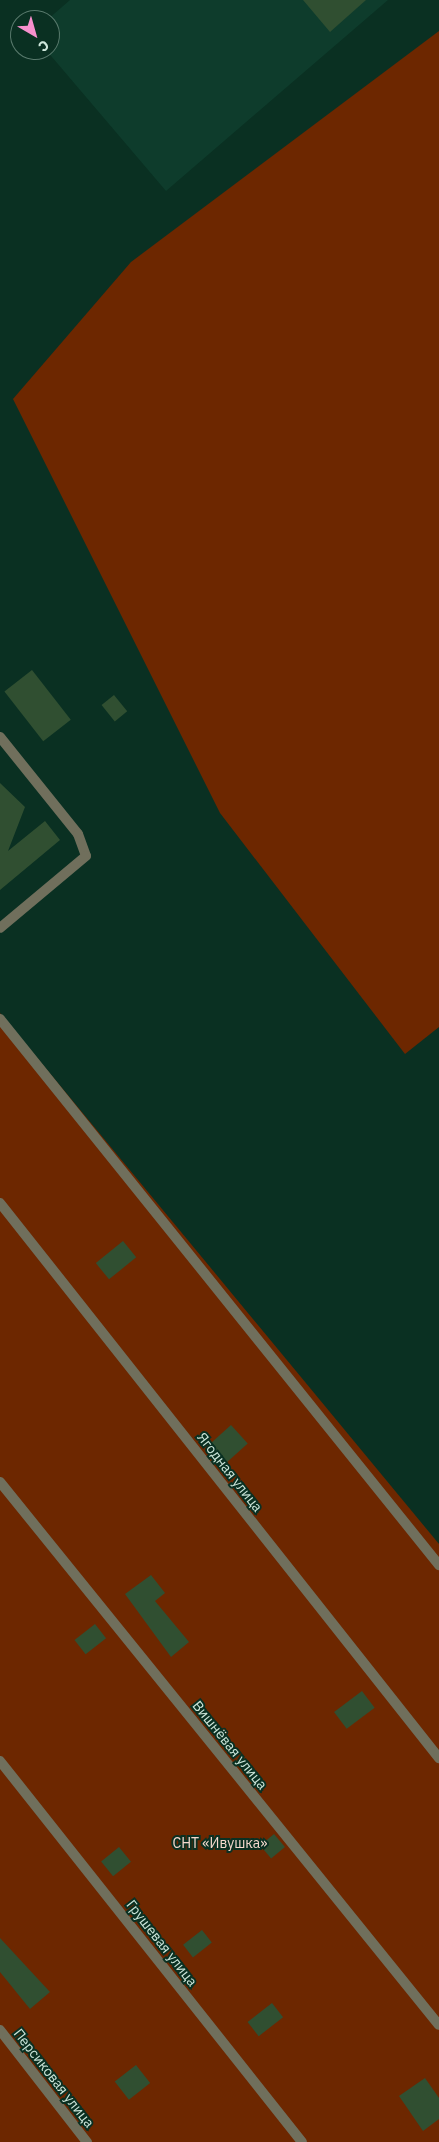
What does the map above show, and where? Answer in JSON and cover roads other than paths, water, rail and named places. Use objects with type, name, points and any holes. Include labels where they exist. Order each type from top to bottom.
[{"type":"street","points":[[0,737],[78,834],[86,856],[0,928]]},
{"type":"street","points":[[0,1019],[439,1565]]},
{"type":"street","name":"Ягодная улица","points":[[0,1203],[439,1758]]},
{"type":"street","name":"Вишнёвая улица","points":[[0,1482],[439,2025]]},
{"type":"street","name":"Грушевая улица","points":[[0,1761],[302,2142]]},
{"type":"street","name":"Персиковая улица","points":[[0,2030],[87,2142]]},
{"type":"park label","name":"СНТ «Ивушка»","points":[[220,1843]]}]
